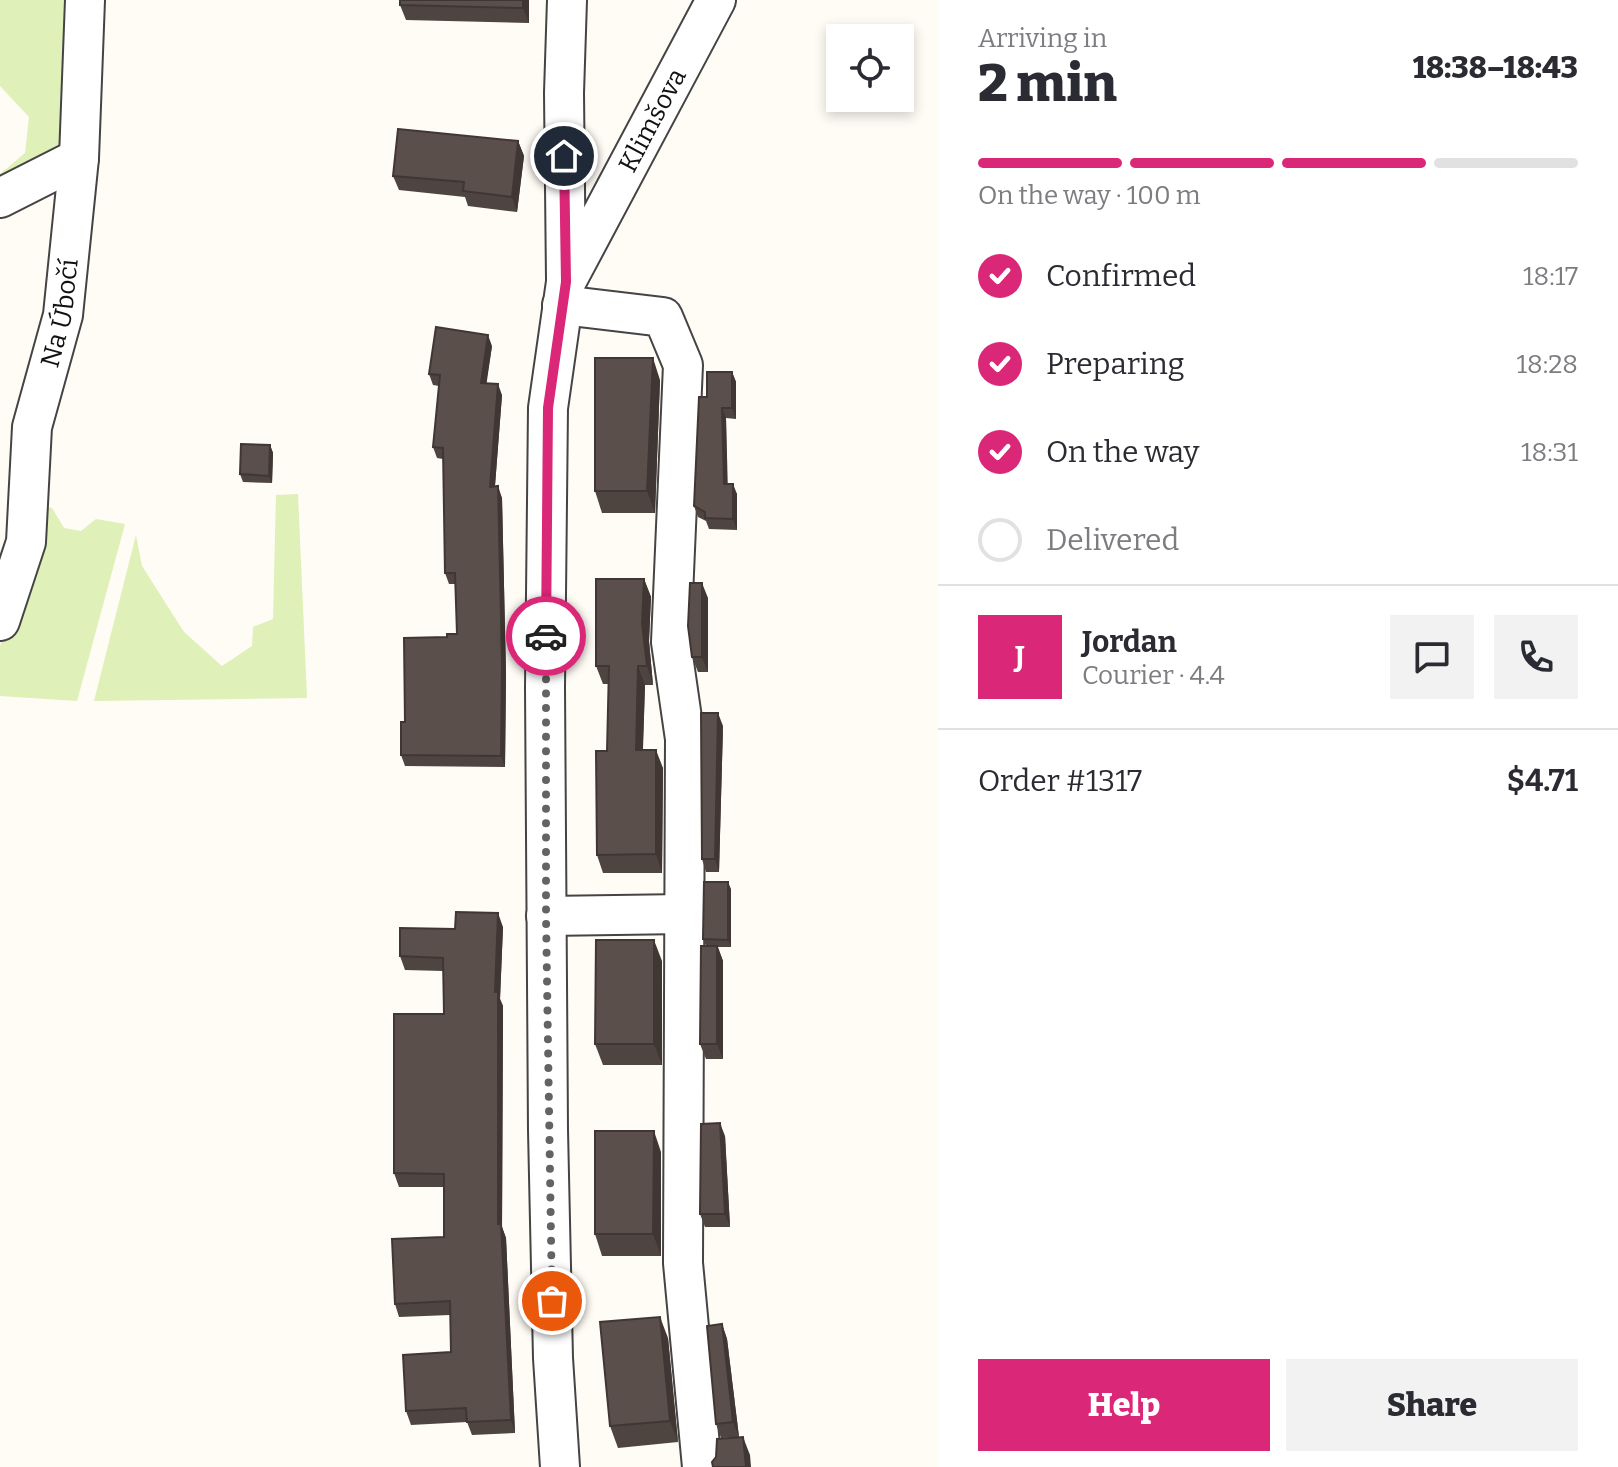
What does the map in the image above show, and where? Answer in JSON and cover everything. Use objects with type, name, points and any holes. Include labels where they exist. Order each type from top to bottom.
[{"type":"street","name":"Na Úbočí","points":[[0,621],[26,542],[32,427],[63,315],[79,158],[85,0]]},
{"type":"street","name":"Klimšova","points":[[560,1467],[553,1327],[546,916],[548,408],[564,294],[567,0]]},
{"type":"street","name":"Klimšova","points":[[564,294],[716,0]]},
{"type":"street","points":[[0,198],[79,158]]},
{"type":"street","points":[[564,294],[663,317],[683,365],[671,642],[685,739],[683,1263],[702,1467]]},
{"type":"street","points":[[546,916],[685,914]]},
{"type":"green space","points":[[0,0],[74,0],[71,92],[60,142],[42,162],[0,184],[0,174],[25,153],[29,117],[0,86]]},
{"type":"green space","points":[[298,494],[307,698],[94,701],[136,535],[142,566],[184,632],[222,666],[252,646],[253,627],[273,619],[276,495]]},
{"type":"green space","points":[[44,506],[52,508],[64,528],[81,531],[96,519],[125,524],[77,701],[0,696],[0,646],[25,578]]},
{"type":"building","points":[[400,0],[523,0],[523,8],[400,5]]},
{"type":"building","points":[[398,129],[518,141],[512,197],[463,191],[464,182],[393,176]]},
{"type":"building","points":[[436,327],[488,335],[481,383],[498,384],[490,487],[498,486],[501,756],[401,755],[401,722],[405,722],[404,638],[457,634],[455,573],[445,573],[443,448],[433,447],[440,375],[429,374]]},
{"type":"building","points":[[595,358],[653,358],[647,491],[595,491]]},
{"type":"building","points":[[707,372],[732,372],[732,408],[722,408],[724,484],[733,484],[733,519],[705,518],[705,512],[694,506],[699,397],[707,397]]},
{"type":"building","points":[[241,444],[270,445],[269,476],[240,474]]},
{"type":"building","points":[[596,579],[644,579],[642,623],[647,666],[638,666],[636,750],[656,750],[656,854],[597,855],[596,751],[607,751],[609,666],[596,666]]},
{"type":"building","points":[[690,583],[702,583],[702,657],[692,657],[688,626]]},
{"type":"building","points":[[701,713],[718,713],[715,859],[702,859]]},
{"type":"building","points":[[704,882],[728,882],[728,940],[703,939]]},
{"type":"building","points":[[456,912],[498,913],[495,992],[498,992],[498,1224],[501,1224],[511,1420],[467,1422],[466,1408],[406,1411],[403,1355],[451,1352],[450,1301],[395,1304],[392,1239],[444,1237],[444,1174],[394,1173],[394,1014],[444,1014],[443,958],[400,956],[400,928],[455,929]]},
{"type":"building","points":[[596,940],[654,940],[654,1044],[595,1044]]},
{"type":"building","points":[[701,946],[717,946],[717,1044],[700,1044]]},
{"type":"building","points":[[720,1123],[725,1214],[700,1214],[701,1124]]},
{"type":"building","points":[[595,1131],[654,1131],[653,1234],[595,1234]]},
{"type":"building","points":[[660,1317],[670,1421],[610,1426],[600,1322]]},
{"type":"building","points":[[722,1324],[733,1422],[716,1424],[707,1326]]},
{"type":"building","points":[[743,1437],[746,1467],[713,1467],[717,1439]]},
{"type":"way so far","points":[[546,636],[546,916],[552,1301]]},
{"type":"route","points":[[546,636],[548,408],[566,282],[564,156]]}]
